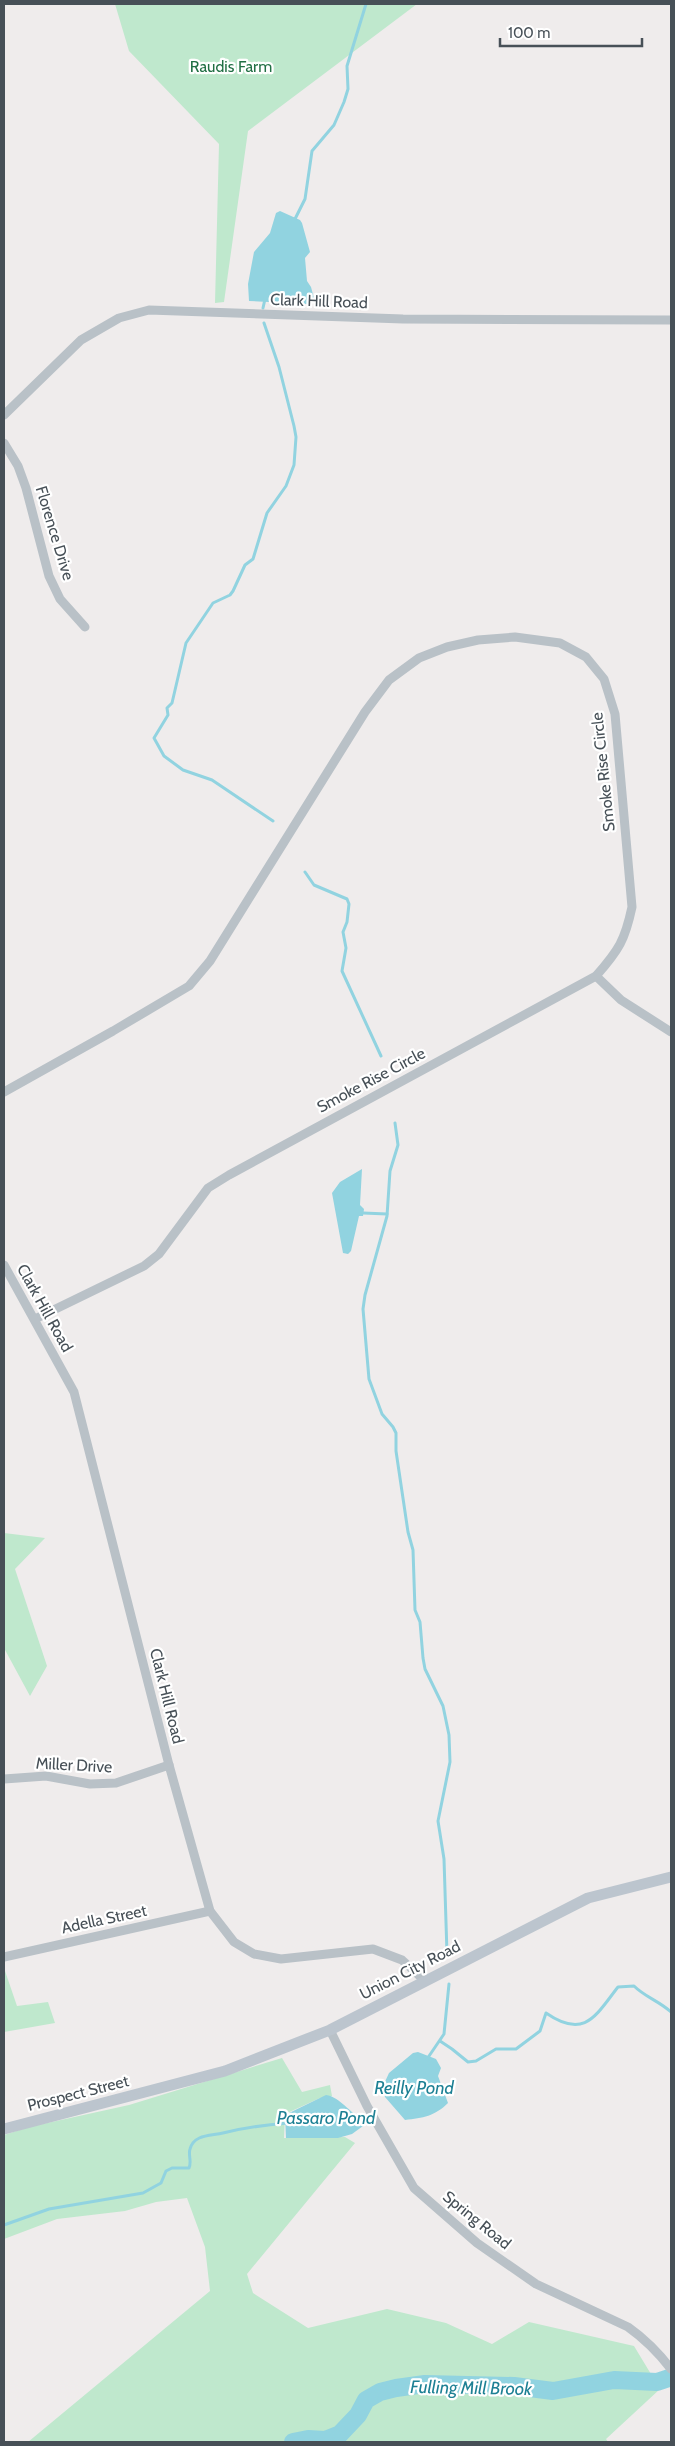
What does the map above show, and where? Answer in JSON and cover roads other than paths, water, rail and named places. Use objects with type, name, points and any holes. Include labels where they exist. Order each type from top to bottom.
[{"type":"main road","name":"Union City Road","points":[[161,2089],[225,2071],[330,2030],[424,1980],[588,1898],[671,1878]]},
{"type":"main road","name":"Prospect Street","points":[[4,2129],[161,2089]]},
{"type":"street","name":"Clark Hill Road","points":[[4,414],[81,340],[119,318],[149,310],[403,319],[671,320]]},
{"type":"street","name":"Florence Drive","points":[[4,443],[18,466],[26,488],[49,576],[60,599],[85,627]]},
{"type":"street","name":"Smoke Rise Circle","points":[[4,1092],[189,986],[210,961],[365,712],[389,680],[419,658],[478,640],[515,637],[560,642],[586,657],[604,679],[614,714],[632,906],[628,927],[619,950],[596,976],[229,1175],[208,1188],[159,1254],[144,1266],[35,1319]]},
{"type":"street","points":[[596,976],[621,1000],[671,1032]]},
{"type":"street","name":"Clark Hill Road","points":[[4,1265],[74,1392],[169,1765],[210,1911],[234,1942],[254,1954],[281,1959],[373,1950],[402,1960],[424,1980]]},
{"type":"street","name":"Miller Drive","points":[[4,1779],[46,1776],[90,1784],[116,1783],[169,1765]]},
{"type":"street","name":"Adella Street","points":[[4,1957],[210,1911]]},
{"type":"street","name":"Spring Road","points":[[330,2030],[367,2106],[414,2188],[478,2243],[536,2284],[628,2327],[658,2352],[671,2369]]},
{"type":"water","points":[[280,211],[300,220],[302,223],[310,252],[305,258],[307,281],[311,287],[315,302],[307,304],[249,301],[248,284],[254,252],[270,233],[276,213]]},
{"type":"water","points":[[362,1169],[360,1205],[364,1209],[363,1216],[359,1216],[351,1251],[348,1254],[343,1253],[332,1193],[340,1182]]},
{"type":"water","name":"Reilly Pond","points":[[418,2052],[436,2059],[441,2068],[438,2076],[448,2103],[428,2116],[405,2120],[385,2097],[383,2086],[389,2073],[413,2053]]},
{"type":"water","name":"Passaro Pond","points":[[326,2095],[336,2099],[362,2119],[363,2126],[352,2134],[338,2138],[286,2138],[285,2115]]},
{"type":"waterway","points":[[294,221],[305,199],[312,151],[334,125],[344,102],[348,89],[347,66],[366,4]]},
{"type":"waterway","points":[[263,308],[265,299]]},
{"type":"waterway","points":[[264,323],[279,367],[294,426],[296,437],[294,465],[286,486],[267,513],[253,559],[245,565],[230,595],[213,603],[186,643],[172,703],[167,708],[168,715],[154,738],[164,756],[183,770],[212,780],[273,821]]},
{"type":"waterway","points":[[305,872],[314,885],[347,899],[349,904],[347,922],[343,932],[346,948],[342,971],[381,1056]]},
{"type":"waterway","points":[[395,1123],[398,1145],[390,1171],[387,1216],[365,1295],[363,1309],[369,1379],[382,1414],[396,1433],[396,1451],[408,1532],[413,1550],[415,1610],[420,1622],[425,1669],[443,1706],[449,1735],[450,1762],[438,1821],[444,1859],[447,1954]]},
{"type":"waterway","points":[[363,1213],[387,1214]]},
{"type":"waterway","points":[[427,2059],[444,2034],[449,1984]]},
{"type":"waterway","points":[[440,2041],[468,2062],[476,2061],[496,2049],[516,2049],[540,2031],[546,2013],[559,2021],[580,2024],[596,2015],[618,1987],[634,1986],[671,2012]]},
{"type":"waterway","points":[[4,2225],[49,2209],[143,2193],[161,2183],[166,2171],[172,2168],[189,2168],[190,2149],[192,2144],[199,2138],[263,2125],[288,2123]]},
{"type":"waterway","name":"Fulling Mill Brook","points":[[293,2442],[308,2439],[325,2440],[340,2434],[358,2415],[366,2400],[380,2392],[396,2388],[425,2384],[514,2386],[553,2391],[614,2380],[657,2382],[669,2378]]},
{"type":"park label","name":"Raudis Farm","points":[[231,66]]}]
